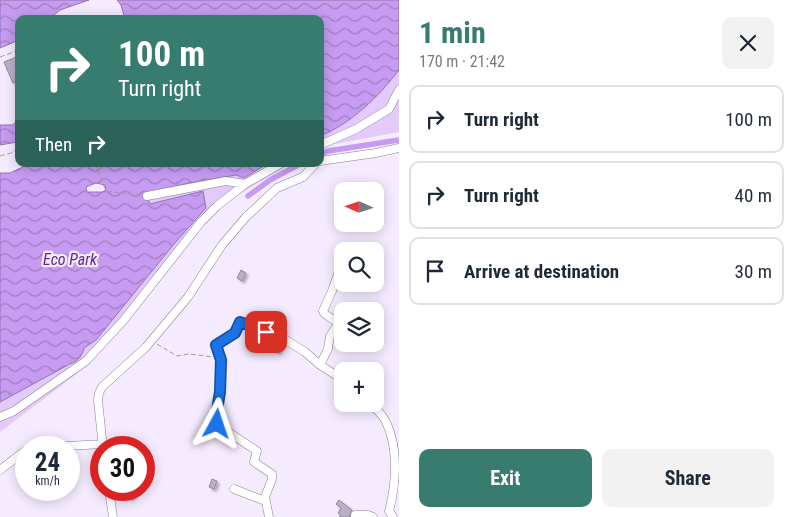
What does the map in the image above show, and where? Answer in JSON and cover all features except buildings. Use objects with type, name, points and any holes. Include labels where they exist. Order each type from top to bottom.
[{"type":"street","points":[[324,143],[356,129],[389,109],[399,90]]},
{"type":"street","points":[[324,160],[399,148]]},
{"type":"street","points":[[0,417],[14,411],[76,369],[95,352],[217,206],[245,184],[275,167]]},
{"type":"street","points":[[102,436],[98,393],[152,341],[188,297],[222,245],[246,217],[277,188],[303,177],[312,167]]},
{"type":"street","points":[[146,196],[226,181],[245,184]]},
{"type":"street","points":[[320,365],[329,347],[330,336],[338,324],[324,314],[323,311],[334,285]]},
{"type":"street","points":[[269,517],[265,500],[272,474],[255,463],[254,459],[257,451],[219,426],[216,420],[220,392],[221,360],[216,345],[235,333],[240,322],[278,335],[334,374]]},
{"type":"street","points":[[378,412],[386,420],[393,441],[395,485],[389,511],[393,517]]},
{"type":"street","points":[[0,470],[15,458]]},
{"type":"street","points":[[234,488],[265,500]]},
{"type":"street","points":[[111,501],[113,517]]},
{"type":"street","points":[[355,515],[368,515],[372,517]]},
{"type":"path","points":[[0,57],[15,51]]},
{"type":"path","points":[[0,156],[15,151]]},
{"type":"path","points":[[96,167],[106,191],[146,196]]},
{"type":"path","points":[[152,341],[177,356],[193,355],[212,358],[219,354]]},
{"type":"shaded area","points":[[399,70],[399,132],[334,144],[324,148],[324,134],[353,117],[383,90]]},
{"type":"shaded area","name":"Eco Park","points":[[262,167],[285,167],[223,204],[209,218],[141,304],[97,355],[74,376],[0,432],[0,402],[77,361],[83,355],[84,348],[96,340],[174,244],[202,214],[203,191],[150,204],[145,194],[189,183],[236,175],[244,178]]},
{"type":"water","points":[[0,0],[89,0],[60,10],[54,15],[15,15],[15,42],[0,48]]},
{"type":"water","points":[[117,0],[399,0],[399,70],[383,90],[364,108],[343,124],[324,134],[324,15],[124,15],[121,5]]},
{"type":"water","points":[[15,123],[15,142],[0,145],[0,125],[13,125]]},
{"type":"water","name":"Eco Park","points":[[23,167],[262,167],[244,178],[236,175],[146,193],[150,204],[203,191],[206,208],[174,244],[96,340],[84,348],[77,360],[0,402],[0,173],[10,173]],"holes":[[[96,183],[105,185],[106,190],[102,192],[87,192],[86,187]]]},
{"type":"waterway","points":[[324,152],[399,140]]},
{"type":"waterway","points":[[248,196],[270,180],[294,167]]},
{"type":"route","points":[[217,424],[221,360],[216,350],[216,345],[233,335],[237,331],[239,322],[266,332]]}]
